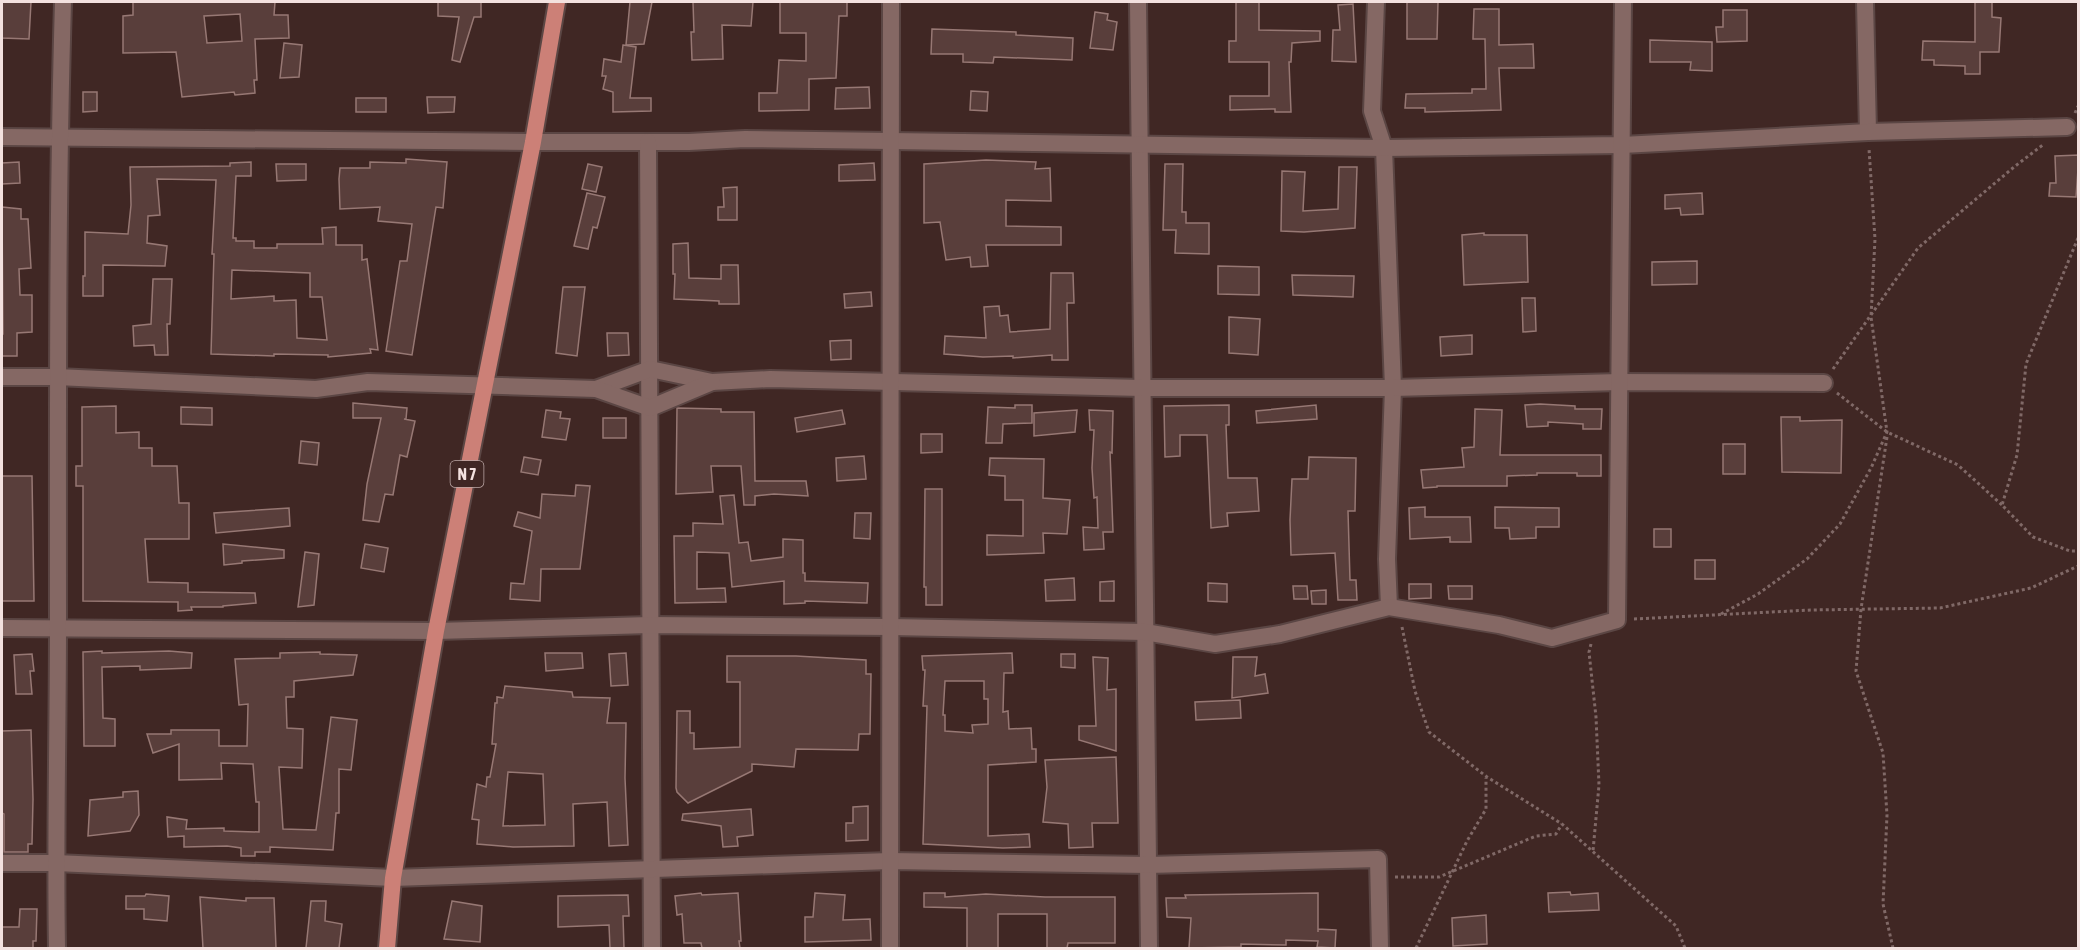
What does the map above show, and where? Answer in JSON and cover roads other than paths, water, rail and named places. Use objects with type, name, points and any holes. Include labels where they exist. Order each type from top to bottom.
[{"type":"highway","name":"N 7","points":[[387,948],[393,878],[436,631],[533,142],[557,2]]},
{"type":"street","points":[[57,948],[57,377],[59,137],[63,2]]},
{"type":"street","points":[[890,948],[891,2]]},
{"type":"street","points":[[1137,2],[1149,948]]},
{"type":"street","points":[[1376,2],[1372,111],[1384,148],[1393,388],[1387,559],[1389,607]]},
{"type":"street","points":[[2,628],[436,631],[650,625],[891,627],[1145,632],[1215,645],[1280,634],[1389,607],[1499,625],[1552,638],[1617,620],[1623,2]]},
{"type":"street","points":[[1865,2],[1868,132]]},
{"type":"street","points":[[2,137],[533,142],[689,142],[745,139],[1384,148],[1622,145],[1868,132],[2067,127]]},
{"type":"street","points":[[648,142],[652,948]]},
{"type":"street","points":[[596,389],[650,369],[712,382],[770,379],[1142,388],[1393,388],[1620,382],[1824,383]]},
{"type":"street","points":[[2,377],[57,377],[315,389],[368,382],[596,389],[650,408],[712,382]]},
{"type":"street","points":[[2,863],[56,863],[393,878],[890,861],[1148,865],[1378,859],[1380,948]]}]
